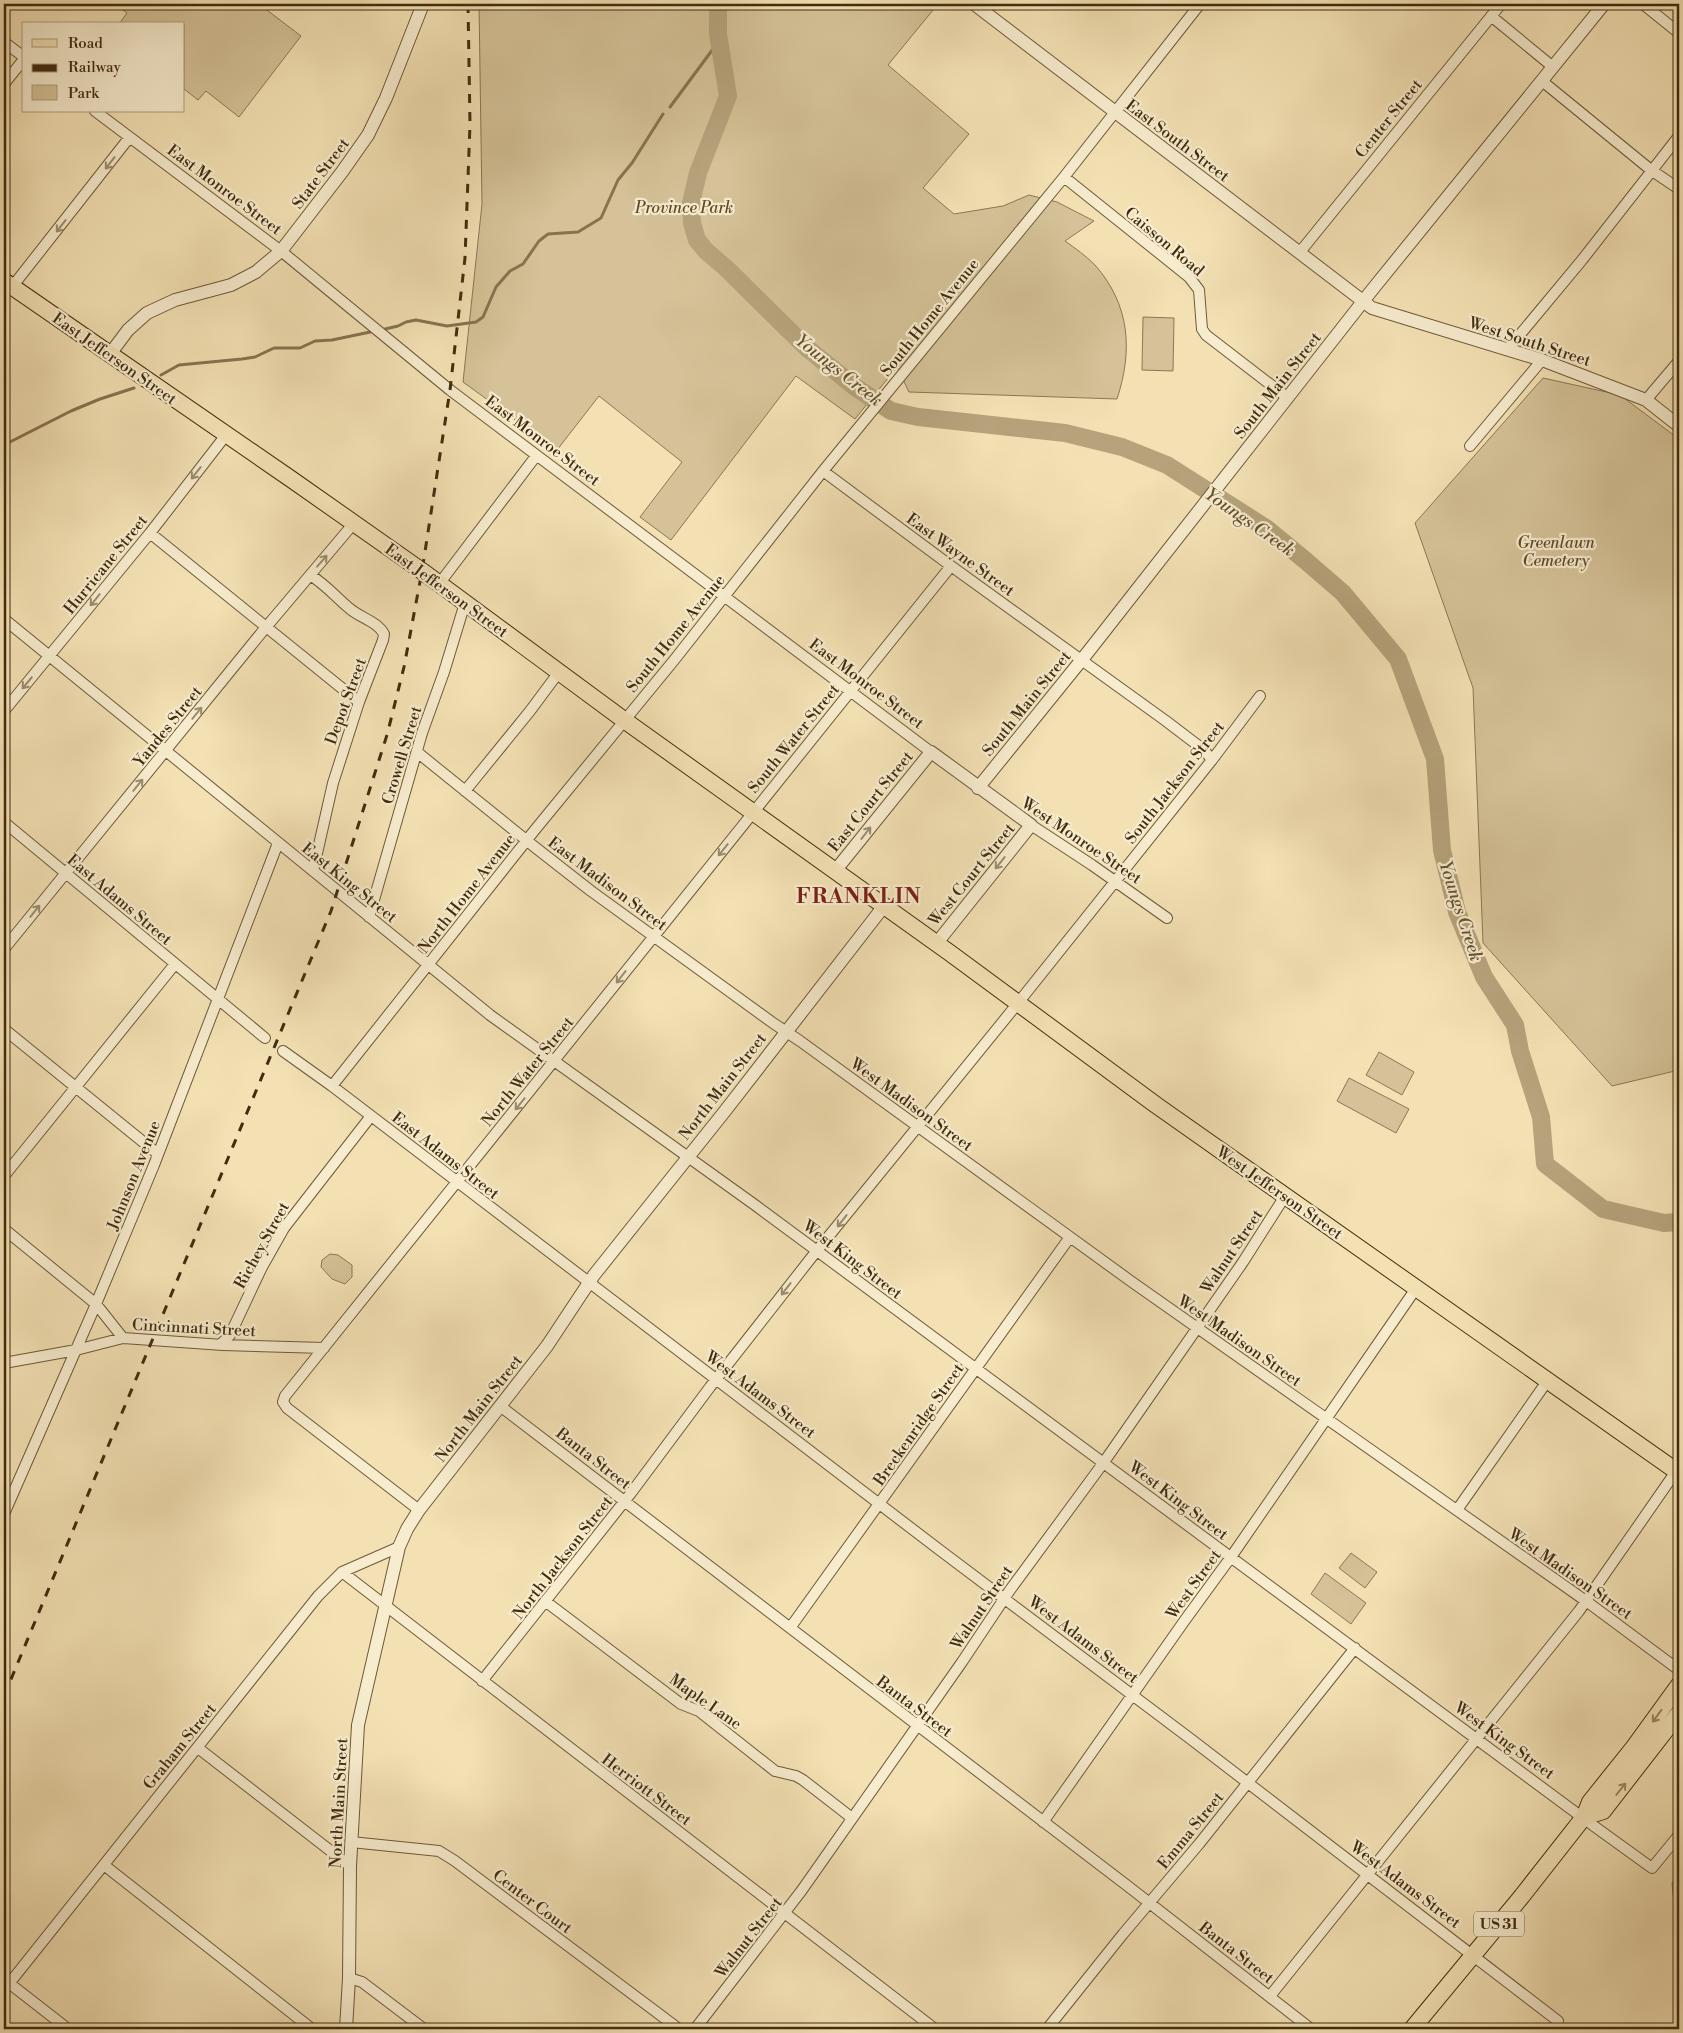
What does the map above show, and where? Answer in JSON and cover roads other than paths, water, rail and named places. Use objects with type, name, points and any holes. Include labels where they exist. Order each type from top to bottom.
[{"type":"main road","name":"East Jefferson Street","points":[[8,284],[440,584],[624,720],[884,906]]},
{"type":"main road","name":"West Jefferson Street","points":[[884,906],[1284,1196],[1678,1470]]},
{"type":"main road","name":"US 31","points":[[1412,2029],[1474,1955],[1584,1817],[1590,1802],[1634,1747],[1679,1685]]},
{"type":"main road","name":"US 31","points":[[1584,1817],[1603,1811],[1679,1713]]},
{"type":"street","name":"State Street","points":[[110,354],[128,330],[148,313],[175,300],[203,294],[237,282],[256,272],[280,251],[342,172],[368,135],[386,98],[423,4]]},
{"type":"street","name":"East South Street","points":[[974,4],[1363,302]]},
{"type":"street","name":"South Home Avenue","points":[[624,720],[823,471],[1064,177],[1200,4]]},
{"type":"street","name":"Center Street","points":[[1300,252],[1501,4]]},
{"type":"street","name":"South Main Street","points":[[978,788],[1082,660],[1363,302],[1604,4]]},
{"type":"street","points":[[1643,4],[1679,33]]},
{"type":"street","points":[[1491,16],[1553,67]]},
{"type":"street","points":[[4,42],[22,56]]},
{"type":"street","points":[[4,84],[22,61]]},
{"type":"street","points":[[1542,81],[1651,170],[1679,189]]},
{"type":"street","name":"East Monroe Street","points":[[96,112],[280,251],[400,350],[536,456],[725,596],[978,788]]},
{"type":"street","points":[[1508,349],[1582,260],[1679,136]]},
{"type":"street","points":[[8,284],[129,138]]},
{"type":"street","name":"Caisson Road","points":[[1064,177],[1190,277],[1198,290],[1202,329],[1206,335],[1288,398]]},
{"type":"street","name":"West South Street","points":[[1363,302],[1378,310],[1542,360],[1646,400],[1679,426]]},
{"type":"street","points":[[1470,446],[1542,360]]},
{"type":"street","points":[[1646,400],[1679,361]]},
{"type":"street","name":"Hurricane Street","points":[[4,711],[150,533],[226,434]]},
{"type":"street","points":[[440,584],[536,456]]},
{"type":"street","name":"East Wayne Street","points":[[823,471],[950,566],[1204,750],[1212,760]]},
{"type":"street","name":"Yandes Street","points":[[4,949],[266,627],[354,523]]},
{"type":"street","points":[[150,533],[359,702]]},
{"type":"street","name":"South Water Street","points":[[753,812],[950,566]]},
{"type":"street","name":"Depot Street","points":[[310,575],[326,586],[349,608],[376,625],[384,634],[384,640],[359,702],[332,783],[312,871]]},
{"type":"street","name":"Crowell Street","points":[[369,917],[422,733],[466,603]]},
{"type":"street","name":"East King Street","points":[[4,619],[490,1015],[687,1156]]},
{"type":"street","points":[[465,791],[559,672]]},
{"type":"street","name":"South Jackson Street","points":[[1018,1004],[1212,760],[1260,696]]},
{"type":"street","name":"North Home Avenue","points":[[332,1086],[624,720]]},
{"type":"street","name":"East Madison Street","points":[[418,752],[527,840],[653,936],[786,1032]]},
{"type":"street","name":"East Court Street","points":[[835,871],[931,752]]},
{"type":"street","name":"West Monroe Street","points":[[978,788],[1167,918]]},
{"type":"street","name":"North Water Street","points":[[419,1510],[284,1405],[285,1396],[753,812]]},
{"type":"street","name":"East Adams Street","points":[[4,822],[264,1038]]},
{"type":"street","name":"West Court Street","points":[[936,944],[1031,825]]},
{"type":"street","name":"Johnson Avenue","points":[[4,1512],[96,1304],[158,1154],[278,843]]},
{"type":"street","name":"North Main Street","points":[[346,2029],[349,1978],[350,1866],[358,1725],[384,1606],[399,1547],[407,1529],[419,1510],[548,1346],[590,1283],[687,1156],[884,906]]},
{"type":"street","points":[[4,1176],[175,964]]},
{"type":"street","name":"North Jackson Street","points":[[482,1681],[625,1501],[716,1379],[817,1251],[1018,1004]]},
{"type":"street","points":[[4,1029],[158,1154]]},
{"type":"street","name":"West Madison Street","points":[[786,1032],[1132,1282],[1586,1601],[1679,1670]]},
{"type":"street","name":"East Adams Street","points":[[283,1052],[332,1086],[590,1283]]},
{"type":"street","name":"Richey Street","points":[[220,1345],[230,1335],[262,1266],[284,1228],[370,1116]]},
{"type":"street","name":"West King Street","points":[[687,1156],[1652,1868],[1679,1835]]},
{"type":"street","name":"Walnut Street","points":[[695,2029],[785,1914],[1004,1598],[1104,1462],[1243,1262],[1284,1196]]},
{"type":"street","points":[[4,1230],[96,1304],[123,1338]]},
{"type":"street","name":"Breckenridge Street","points":[[790,1628],[1070,1237]]},
{"type":"street","name":"West Adams Street","points":[[590,1283],[1368,1874],[1558,2021]]},
{"type":"street","name":"West Street","points":[[1043,1822],[1184,1620],[1231,1557],[1417,1287]]},
{"type":"street","name":"Cincinnati Street","points":[[4,1363],[76,1350],[123,1338],[220,1345],[324,1348]]},
{"type":"street","points":[[1457,1510],[1548,1380]]},
{"type":"street","name":"Banta Street","points":[[500,1406],[1311,2029]]},
{"type":"street","points":[[1270,1996],[1586,1601],[1678,1470]]},
{"type":"street","name":"Graham Street","points":[[7,1986],[318,1596],[342,1572],[399,1547]]},
{"type":"street","name":"Herriott Street","points":[[342,1572],[935,2029]]},
{"type":"street","name":"Maple Lane","points":[[545,1602],[681,1704],[700,1711],[769,1766],[782,1774],[796,1776],[803,1780],[852,1818]]},
{"type":"street","name":"Emma Street","points":[[1047,2029],[1248,1783],[1355,1648]]},
{"type":"street","points":[[198,1748],[350,1866]]},
{"type":"street","name":"Center Court","points":[[351,1842],[439,1851],[680,2029]]},
{"type":"street","points":[[104,1864],[312,2029]]},
{"type":"street","points":[[349,1978],[362,1982],[424,2029]]},
{"type":"street","points":[[7,1986],[68,2029]]},
{"type":"waterway","name":"Youngs Creek","points":[[718,4],[718,34],[728,96],[698,173],[691,203],[692,223],[697,240],[706,251],[727,269],[807,348],[855,387],[891,411],[918,417],[1065,433],[1122,447],[1167,465],[1266,528],[1343,593],[1398,659],[1435,759],[1442,850],[1457,912],[1484,977],[1515,1025],[1520,1051],[1541,1117],[1545,1164],[1603,1209],[1664,1223],[1679,1222]]},
{"type":"waterway","points":[[670,107],[713,49],[718,34]]},
{"type":"waterway","points":[[381,330],[416,320],[447,326],[476,322],[483,317],[496,287],[510,271],[523,264],[539,241],[548,234],[578,232],[601,218],[618,180],[632,163],[663,114]]},
{"type":"waterway","points":[[161,375],[179,365],[255,357],[274,348],[300,348],[315,341],[332,340],[375,331]]},
{"type":"waterway","points":[[4,445],[71,411],[134,388]]},
{"type":"railway","points":[[4,1696],[331,911],[387,735],[404,667],[422,571],[450,390],[465,258],[470,124],[468,4]]},
{"type":"district","name":"FRANKLIN","points":[[859,896]]},
{"type":"park label","name":"Province Park","points":[[684,207]]},
{"type":"park label","name":"Greenlawn Cemetery","points":[[1556,551]]}]
